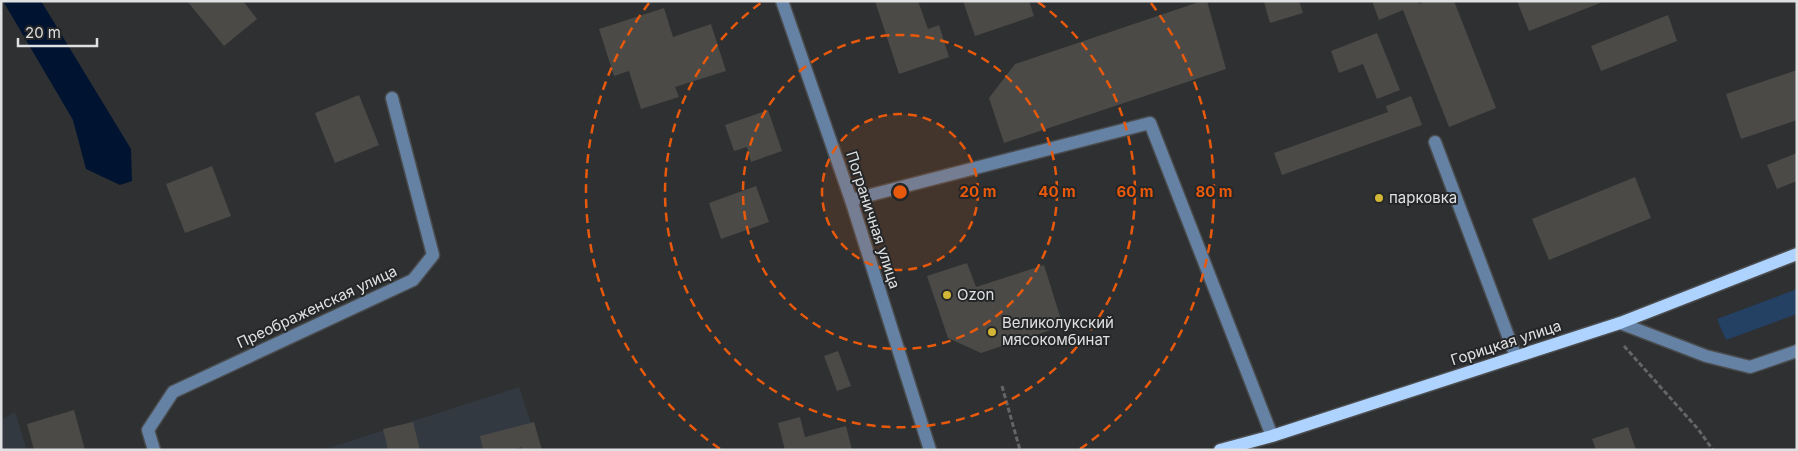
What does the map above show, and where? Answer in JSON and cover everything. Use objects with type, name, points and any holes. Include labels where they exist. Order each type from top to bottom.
[{"type":"main road","name":"Горицкая улица","points":[[1220,450],[1272,436],[1620,323],[1797,254]]},
{"type":"street","name":"Пограничная улица","points":[[782,1],[851,200],[930,450]]},
{"type":"street","name":"Преображенская улица","points":[[154,450],[148,430],[173,392],[413,280],[432,255],[392,98]]},
{"type":"street","points":[[851,200],[1150,123],[1272,436]]},
{"type":"street","points":[[1435,142],[1516,357]]},
{"type":"street","points":[[1620,323],[1706,356],[1750,367],[1797,351]]},
{"type":"path","points":[[1606,326],[1698,429],[1713,450]]},
{"type":"path","points":[[1002,386],[1020,450]]},
{"type":"shaded area","points":[[3,1],[41,1],[131,149],[132,181],[120,185],[86,169],[73,120]]},
{"type":"shaded area","points":[[1797,289],[1797,314],[1726,340],[1717,319]]},
{"type":"shaded area","points":[[519,387],[540,450],[322,450]]},
{"type":"shaded area","points":[[15,412],[27,450],[1,450],[1,420]]},
{"type":"building","points":[[187,1],[243,1],[257,19],[224,46]]},
{"type":"building","points":[[875,1],[918,1],[928,29],[939,25],[949,57],[899,74]]},
{"type":"building","points":[[963,1],[1029,1],[1034,16],[975,36]]},
{"type":"building","points":[[1202,1],[1207,1],[1226,69],[1004,143],[989,98],[1015,64]]},
{"type":"building","points":[[1299,1],[1303,13],[1270,23],[1264,2]]},
{"type":"building","points":[[1372,1],[1418,1],[1419,4],[1425,1],[1454,1],[1496,108],[1449,127],[1403,10],[1379,20]]},
{"type":"building","points":[[1517,1],[1605,1],[1529,31]]},
{"type":"building","points":[[664,8],[673,37],[711,24],[726,71],[675,87],[679,97],[641,109],[629,71],[614,76],[599,29]]},
{"type":"building","points":[[1668,15],[1677,41],[1601,71],[1591,46]]},
{"type":"building","points":[[1377,33],[1400,90],[1377,99],[1363,64],[1339,73],[1331,51]]},
{"type":"building","points":[[1797,70],[1797,120],[1741,139],[1726,94]]},
{"type":"building","points":[[359,95],[379,145],[335,163],[315,113]]},
{"type":"building","points":[[1411,96],[1422,125],[1282,175],[1274,153],[1388,112],[1386,106]]},
{"type":"building","points":[[768,110],[782,151],[751,162],[747,147],[734,151],[725,125]]},
{"type":"building","points":[[1797,153],[1797,181],[1777,189],[1767,165]]},
{"type":"building","points":[[212,166],[231,216],[185,233],[166,184]]},
{"type":"building","points":[[1635,177],[1651,218],[1549,260],[1532,219]]},
{"type":"building","points":[[756,186],[769,222],[721,239],[709,203]]},
{"type":"building","points":[[967,263],[976,287],[1044,265],[1063,326],[981,353],[948,338],[927,276]]},
{"type":"building","points":[[838,351],[851,386],[837,391],[824,356]]},
{"type":"building","points":[[74,410],[85,450],[34,450],[27,424]]},
{"type":"building","points":[[800,417],[805,437],[846,426],[852,450],[785,450],[778,423]]},
{"type":"building","points":[[413,422],[420,450],[388,450],[383,429]]},
{"type":"building","points":[[534,422],[542,450],[522,450],[522,447],[512,450],[483,450],[480,436]]},
{"type":"building","points":[[1628,427],[1636,450],[1596,450],[1592,439]]},
{"type":"place","name":"парковка","points":[[1379,198]]},
{"type":"place","name":"Ozon","points":[[947,295]]},
{"type":"place","name":"Великолукский мясокомбинат","points":[[992,332]]}]
